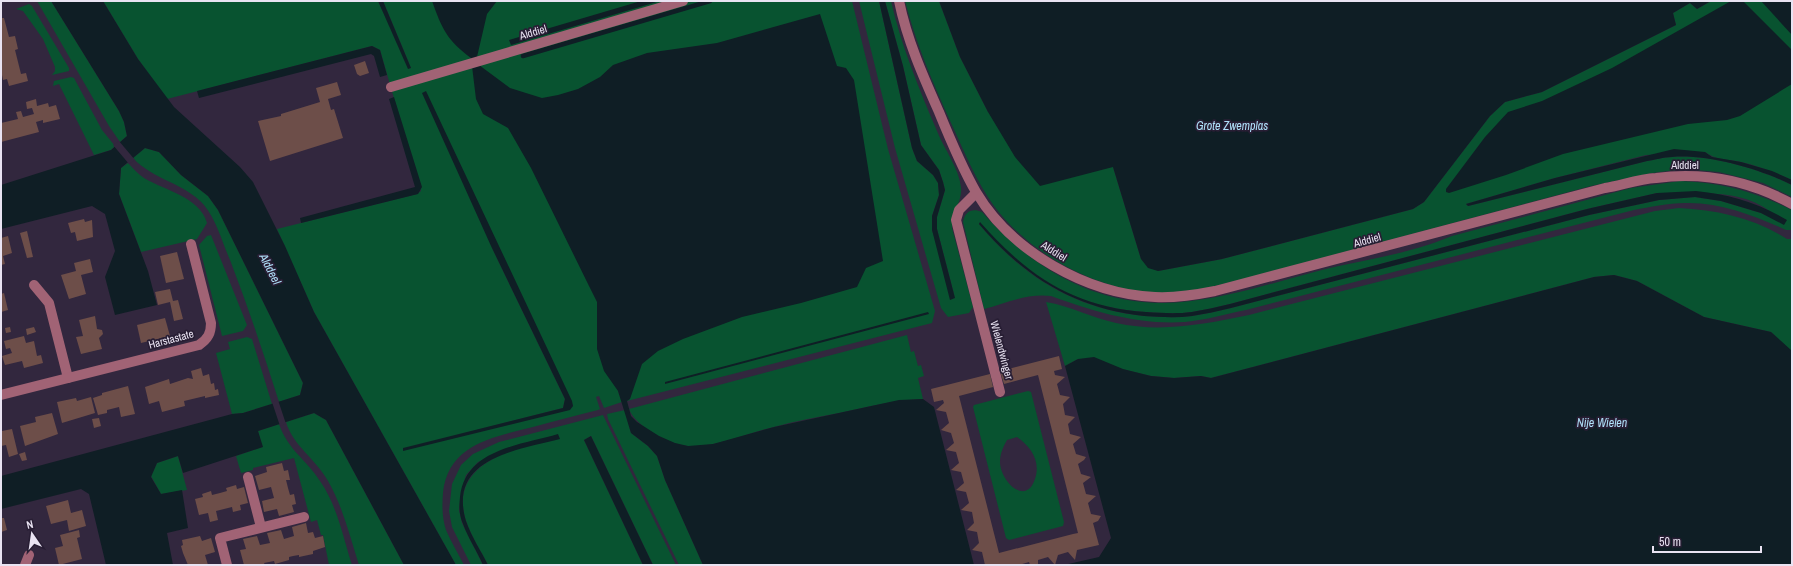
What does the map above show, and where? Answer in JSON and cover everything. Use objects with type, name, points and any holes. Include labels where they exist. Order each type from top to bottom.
[{"type":"street","name":"Alddiel","points":[[391,87],[683,1]]},
{"type":"street","name":"Alddiel","points":[[898,1],[904,26],[922,73],[976,193],[1003,225],[1025,246],[1050,264],[1090,284],[1123,294],[1155,297],[1185,296],[1242,285],[1605,188],[1654,178],[1686,175],[1718,178],[1750,186],[1792,204]]},
{"type":"street","name":"Wielendwinger","points":[[976,193],[960,210],[956,220],[1000,392]]},
{"type":"street","name":"Harstastate","points":[[1,395],[199,345],[205,341],[211,330],[210,323],[191,244]]},
{"type":"street","points":[[34,285],[49,303],[68,378]]},
{"type":"street","points":[[248,477],[261,528]]},
{"type":"street","points":[[227,565],[220,538],[304,517]]},
{"type":"street","points":[[25,565],[29,555]]},
{"type":"green space","points":[[37,1],[51,1],[119,111],[124,122],[127,136],[120,142],[109,126]]},
{"type":"green space","points":[[103,1],[378,1],[411,68],[383,1],[852,1],[888,149],[935,311],[932,323],[627,401],[618,391],[622,402],[604,408],[599,396],[596,397],[600,409],[598,410],[503,435],[475,445],[463,453],[454,463],[447,477],[443,493],[442,502],[446,530],[464,565],[456,565],[314,312],[277,229],[417,194],[421,191],[380,50],[372,46],[167,99],[138,59]],"holes":[[[491,246],[573,406],[403,449],[563,408],[565,399]]]},
{"type":"green space","points":[[859,1],[879,1],[912,148],[917,161],[933,175],[938,183],[939,195],[932,216],[932,230],[955,298],[937,229],[937,217],[945,190],[939,170],[921,145],[903,66],[885,1],[891,1],[905,50],[917,83],[940,138],[960,180],[961,192],[952,222],[952,228],[973,307],[969,313],[948,317],[941,308],[895,148]]},
{"type":"green space","points":[[905,1],[939,1],[960,57],[988,112],[1113,167],[1141,259],[1158,271],[1222,259],[1413,209],[1424,202],[1490,116],[1505,102],[1542,92],[1676,25],[1673,13],[1690,3],[1697,9],[1711,1],[1792,1],[1792,180],[1774,172],[1741,162],[1717,158],[1705,152],[1646,155],[1555,178],[1466,204],[1468,206],[1665,157],[1686,157],[1717,160],[1765,173],[1792,185],[1792,197],[1763,183],[1719,172],[1684,169],[1652,173],[1591,186],[1216,286],[1174,293],[1153,293],[1130,290],[1086,276],[1064,266],[1026,239],[994,206],[971,166],[938,93],[925,63]]},
{"type":"green space","points":[[29,4],[32,6],[69,68],[69,71],[52,75],[55,71],[55,67],[43,39],[23,11],[16,9]]},
{"type":"green space","points":[[71,77],[74,78],[102,130],[115,146],[111,150],[94,155],[59,84],[53,86],[54,81]]},
{"type":"green space","points":[[145,148],[159,152],[181,175],[208,196],[218,210],[303,383],[300,395],[279,402],[243,295],[219,232],[209,211],[188,191],[150,172],[133,158]]},
{"type":"green space","points":[[128,163],[144,178],[180,195],[197,207],[203,214],[207,223],[197,239],[141,252],[119,194],[121,168]]},
{"type":"green space","points":[[1680,181],[1709,183],[1738,189],[1765,198],[1792,210],[1792,230],[1786,230],[1725,207],[1698,203],[1659,205],[1634,210],[1246,310],[1193,321],[1168,322],[1117,316],[1051,296],[1042,295],[1025,297],[984,309],[963,222],[965,215],[970,211],[975,210],[982,212],[1003,234],[1026,254],[1075,284],[1102,294],[1130,300],[1160,303],[1207,299],[1239,292],[1318,271],[1418,248],[1452,236],[1631,188]],"holes":[[[1657,193],[1700,193],[1729,195],[1743,198],[1768,210],[1784,224],[1761,213],[1721,201],[1695,197],[1659,200],[1589,215],[1231,308],[1192,316],[1174,317],[1144,316],[1119,312],[1095,306],[1073,298],[1032,275],[996,243],[979,224],[980,223],[1016,259],[1034,273],[1054,286],[1074,296],[1120,309],[1146,312],[1181,313],[1230,304],[1587,209]]]},
{"type":"green space","points":[[1679,208],[1735,216],[1749,220],[1787,239],[1792,239],[1792,352],[1771,332],[1704,317],[1637,281],[1614,275],[1594,277],[1211,378],[1201,376],[1174,378],[1151,376],[1078,359],[1065,366],[1046,302],[1064,306],[1107,321],[1133,326],[1166,327],[1199,324],[1249,315],[1655,211]]},
{"type":"green space","points":[[211,235],[247,325],[243,331],[222,336],[199,245],[207,236]]},
{"type":"green space","points":[[907,335],[911,352],[914,351],[918,366],[921,365],[924,376],[918,378],[923,399],[891,402],[806,419],[709,445],[699,446],[681,445],[654,434],[638,422],[629,409]]},
{"type":"green space","points":[[247,337],[252,339],[272,404],[243,413],[232,414],[216,353],[230,349],[228,342]]},
{"type":"green space","points":[[1028,391],[1031,392],[1064,522],[1063,526],[1009,540],[1006,538],[973,407],[974,405]],"holes":[[[1017,437],[1034,455],[1037,466],[1035,479],[1030,488],[1025,491],[1020,491],[1011,486],[1004,477],[1000,462],[1002,451],[1007,440]]]},
{"type":"green space","points":[[625,410],[631,433],[648,446],[657,456],[665,480],[703,565],[679,565],[608,419],[607,414]]},
{"type":"green space","points":[[314,413],[326,420],[404,565],[359,565],[346,522],[328,481],[289,431],[286,422]]},
{"type":"green space","points":[[603,415],[676,565],[653,565],[591,436],[584,440],[643,565],[488,565],[468,527],[463,501],[467,484],[476,471],[490,461],[509,452],[478,462],[466,475],[461,493],[459,510],[462,523],[483,565],[471,565],[452,527],[449,511],[452,484],[461,465],[473,454],[499,442]]},
{"type":"green space","points":[[279,424],[287,441],[315,473],[326,490],[339,522],[352,565],[329,565],[323,535],[321,535],[317,520],[311,522],[294,458],[253,468],[253,470],[241,473],[236,456],[262,447],[258,431]]},
{"type":"green space","points":[[178,456],[187,490],[161,494],[151,476],[157,463]]},
{"type":"water","name":"Alddeel","points":[[51,1],[103,1],[138,59],[174,107],[240,167],[253,182],[285,246],[314,312],[456,565],[404,565],[326,420],[314,413],[258,431],[263,447],[183,473],[178,456],[157,463],[151,477],[161,494],[182,490],[188,528],[167,533],[173,565],[106,565],[89,494],[81,489],[1,509],[1,476],[232,414],[243,413],[300,395],[303,383],[218,210],[208,196],[181,175],[159,152],[145,148],[121,168],[119,194],[148,271],[157,305],[115,315],[105,277],[115,251],[105,214],[92,206],[1,229],[1,185],[111,150],[127,136],[124,122],[119,111]]},
{"type":"water","points":[[378,1],[383,1],[411,68],[408,69]]},
{"type":"water","points":[[432,1],[497,1],[487,14],[477,57],[479,65],[510,88],[542,98],[578,89],[600,77],[613,65],[647,53],[717,43],[820,14],[837,66],[846,68],[854,80],[883,261],[866,268],[857,287],[801,303],[742,317],[683,339],[658,351],[642,364],[630,399],[627,401],[631,416],[637,422],[659,436],[675,443],[688,446],[713,444],[774,427],[899,400],[923,399],[934,407],[974,565],[703,565],[665,480],[657,456],[648,446],[631,433],[618,391],[604,371],[597,349],[597,302],[531,168],[508,128],[483,114],[476,99],[471,58],[456,45],[446,33],[442,27]]},
{"type":"water","points":[[641,1],[660,1],[511,45],[509,40]]},
{"type":"water","points":[[879,1],[885,1],[903,66],[921,145],[939,170],[945,190],[937,217],[937,229],[955,298],[950,300],[932,230],[932,216],[939,195],[938,183],[933,175],[917,161],[912,148]]},
{"type":"water","name":"Grote Zwemplas","points":[[939,1],[1711,1],[1697,9],[1690,3],[1673,13],[1676,25],[1542,92],[1505,102],[1490,116],[1424,202],[1413,209],[1222,259],[1158,271],[1148,268],[1141,259],[1113,167],[1040,186],[1015,157],[988,112],[960,57]]},
{"type":"water","points":[[1731,1],[1743,1],[1792,50],[1792,84],[1740,116],[1727,120],[1688,124],[1563,154],[1506,175],[1449,193],[1446,192],[1446,189],[1485,137],[1508,112],[1542,101],[1612,68]]},
{"type":"water","points":[[1761,1],[1792,1],[1792,35]]},
{"type":"water","points":[[372,46],[380,50],[387,75],[380,77],[374,56],[371,54],[199,98],[197,91]]},
{"type":"water","points":[[426,91],[572,401],[573,406],[570,410],[403,451],[403,448],[563,408],[565,399],[491,246],[422,93]]},
{"type":"water","points":[[394,97],[422,187],[418,194],[301,223],[300,218],[415,187],[389,99]]},
{"type":"water","points":[[1674,149],[1705,152],[1712,157],[1741,162],[1772,171],[1792,180],[1792,185],[1765,173],[1717,160],[1669,157],[1647,161],[1468,206],[1466,204],[1555,178]]},
{"type":"water","points":[[1696,191],[1743,200],[1765,208],[1787,220],[1784,225],[1761,213],[1721,201],[1695,197],[1659,200],[1589,215],[1231,308],[1180,317],[1144,316],[1119,312],[1095,306],[1073,298],[1032,274],[996,243],[979,224],[980,222],[1016,258],[1034,273],[1074,296],[1120,309],[1146,312],[1181,313],[1230,304],[1587,209],[1657,193]]},
{"type":"water","name":"Nije Wielen","points":[[1614,275],[1637,281],[1704,317],[1771,332],[1791,350],[1792,565],[1064,565],[1099,557],[1111,538],[1065,366],[1078,359],[1094,357],[1123,369],[1151,376],[1174,378],[1201,376],[1211,378],[1594,277]]},
{"type":"water","points":[[928,312],[929,314],[665,384],[665,382]]},
{"type":"water","points":[[558,434],[560,439],[507,453],[490,460],[476,470],[467,483],[463,500],[466,521],[473,538],[488,565],[483,565],[467,534],[461,517],[460,497],[464,481],[472,468],[483,459],[497,452],[512,446]]},
{"type":"water","points":[[591,436],[653,565],[643,565],[584,440]]},
{"type":"pier","points":[[119,141],[135,160],[129,164],[113,145]]},
{"type":"pier","points":[[278,400],[286,424],[280,426],[272,402]]},
{"type":"building","points":[[1,18],[4,18],[9,37],[15,36],[18,49],[15,50],[21,74],[26,73],[28,81],[9,86],[7,79],[3,80],[1,70]]},
{"type":"building","points":[[365,61],[369,73],[360,76],[357,74],[354,65]]},
{"type":"building","points":[[337,82],[341,95],[328,99],[331,110],[334,109],[343,138],[270,161],[258,121],[281,116],[281,114],[320,102],[316,88]]},
{"type":"building","points":[[36,99],[37,106],[48,103],[49,107],[56,105],[60,119],[43,123],[43,120],[36,122],[39,132],[1,142],[1,123],[18,119],[16,112],[21,111],[23,117],[34,114],[32,108],[27,109],[26,102]]},
{"type":"building","points":[[84,219],[85,222],[92,220],[93,237],[77,241],[75,232],[71,233],[68,223]]},
{"type":"building","points":[[27,231],[33,257],[27,258],[20,233]]},
{"type":"building","points":[[8,236],[12,253],[3,256],[5,264],[1,265],[1,238]]},
{"type":"building","points":[[177,252],[184,279],[166,283],[160,256]]},
{"type":"building","points":[[90,259],[93,272],[81,275],[86,294],[69,299],[61,275],[76,271],[74,263]]},
{"type":"building","points":[[170,289],[173,301],[178,300],[183,319],[174,321],[170,302],[158,305],[155,292]]},
{"type":"building","points":[[4,293],[8,310],[1,312],[1,294]]},
{"type":"building","points":[[95,316],[97,329],[102,330],[103,334],[99,338],[102,349],[81,354],[76,337],[83,336],[79,320]]},
{"type":"building","points":[[165,318],[170,336],[141,343],[137,325]]},
{"type":"building","points":[[10,327],[11,332],[6,333],[5,328]]},
{"type":"building","points":[[34,327],[36,332],[27,335],[26,329]]},
{"type":"building","points":[[24,336],[26,343],[34,341],[37,356],[41,355],[43,363],[24,368],[22,361],[5,365],[2,356],[12,353],[10,348],[6,349],[4,341]]},
{"type":"building","points":[[1059,356],[1062,369],[1054,371],[1055,375],[1065,377],[1057,384],[1060,395],[1070,397],[1063,404],[1065,415],[1075,417],[1068,424],[1070,434],[1081,437],[1073,444],[1076,454],[1086,457],[1078,464],[1081,474],[1091,477],[1083,483],[1086,494],[1096,496],[1088,503],[1091,514],[1101,516],[1098,521],[1093,523],[1099,545],[1077,550],[1075,560],[1068,552],[1058,555],[1055,565],[1048,557],[1038,560],[1038,565],[1030,565],[1029,562],[1019,565],[985,565],[982,552],[972,550],[979,543],[977,532],[967,530],[974,523],[972,512],[961,510],[969,503],[966,492],[956,490],[964,483],[961,472],[951,470],[959,463],[956,452],[946,450],[954,443],[951,433],[941,430],[949,423],[946,412],[936,410],[944,403],[943,400],[934,402],[931,389],[990,374],[993,387],[959,396],[999,553],[1078,533],[1038,375],[1004,384],[1000,371]]},
{"type":"building","points":[[201,368],[203,376],[209,374],[211,384],[214,383],[215,390],[218,389],[219,395],[205,398],[205,396],[184,401],[185,406],[162,412],[159,401],[149,404],[145,387],[169,379],[170,384],[188,378],[193,379],[191,371]]},
{"type":"building","points":[[128,386],[135,414],[121,417],[119,407],[107,410],[107,413],[98,415],[93,398],[102,395],[102,393]]},
{"type":"building","points":[[91,397],[95,413],[62,423],[57,402],[76,398],[77,401]]},
{"type":"building","points":[[52,413],[58,434],[25,446],[20,426],[36,422],[35,417]]},
{"type":"building","points":[[99,418],[101,426],[94,428],[92,419]]},
{"type":"building","points":[[1,428],[2,431],[12,429],[18,454],[9,457],[6,445],[1,446]]},
{"type":"building","points":[[25,452],[27,460],[22,461],[19,454]]},
{"type":"building","points":[[282,463],[284,471],[288,470],[290,480],[286,480],[290,495],[294,494],[296,504],[292,505],[294,512],[279,516],[277,509],[264,512],[262,501],[274,498],[271,487],[259,490],[255,476],[267,472],[266,467]]},
{"type":"building","points":[[236,485],[237,489],[244,487],[248,503],[240,505],[241,510],[233,512],[232,507],[216,511],[218,520],[210,522],[208,513],[199,515],[195,499],[203,497],[202,494],[211,491],[212,495],[227,491],[226,488]]},
{"type":"building","points":[[68,500],[71,513],[82,510],[86,526],[69,531],[67,520],[51,524],[46,506]]},
{"type":"building","points":[[1,518],[4,518],[7,530],[1,532]]},
{"type":"building","points":[[306,523],[308,533],[313,532],[315,538],[323,536],[325,547],[313,551],[313,554],[299,557],[299,555],[289,557],[289,560],[275,564],[274,561],[264,563],[265,565],[244,565],[240,550],[246,549],[243,539],[257,536],[260,545],[270,543],[267,533],[281,530],[284,539],[294,536],[292,527]]},
{"type":"building","points":[[79,530],[80,537],[77,538],[82,559],[59,565],[55,548],[63,546],[60,535]]},
{"type":"building","points":[[200,536],[202,541],[211,538],[215,552],[205,555],[208,565],[188,565],[181,546],[183,545],[182,540]]},
{"type":"waterway","points":[[523,56],[710,1]]}]
